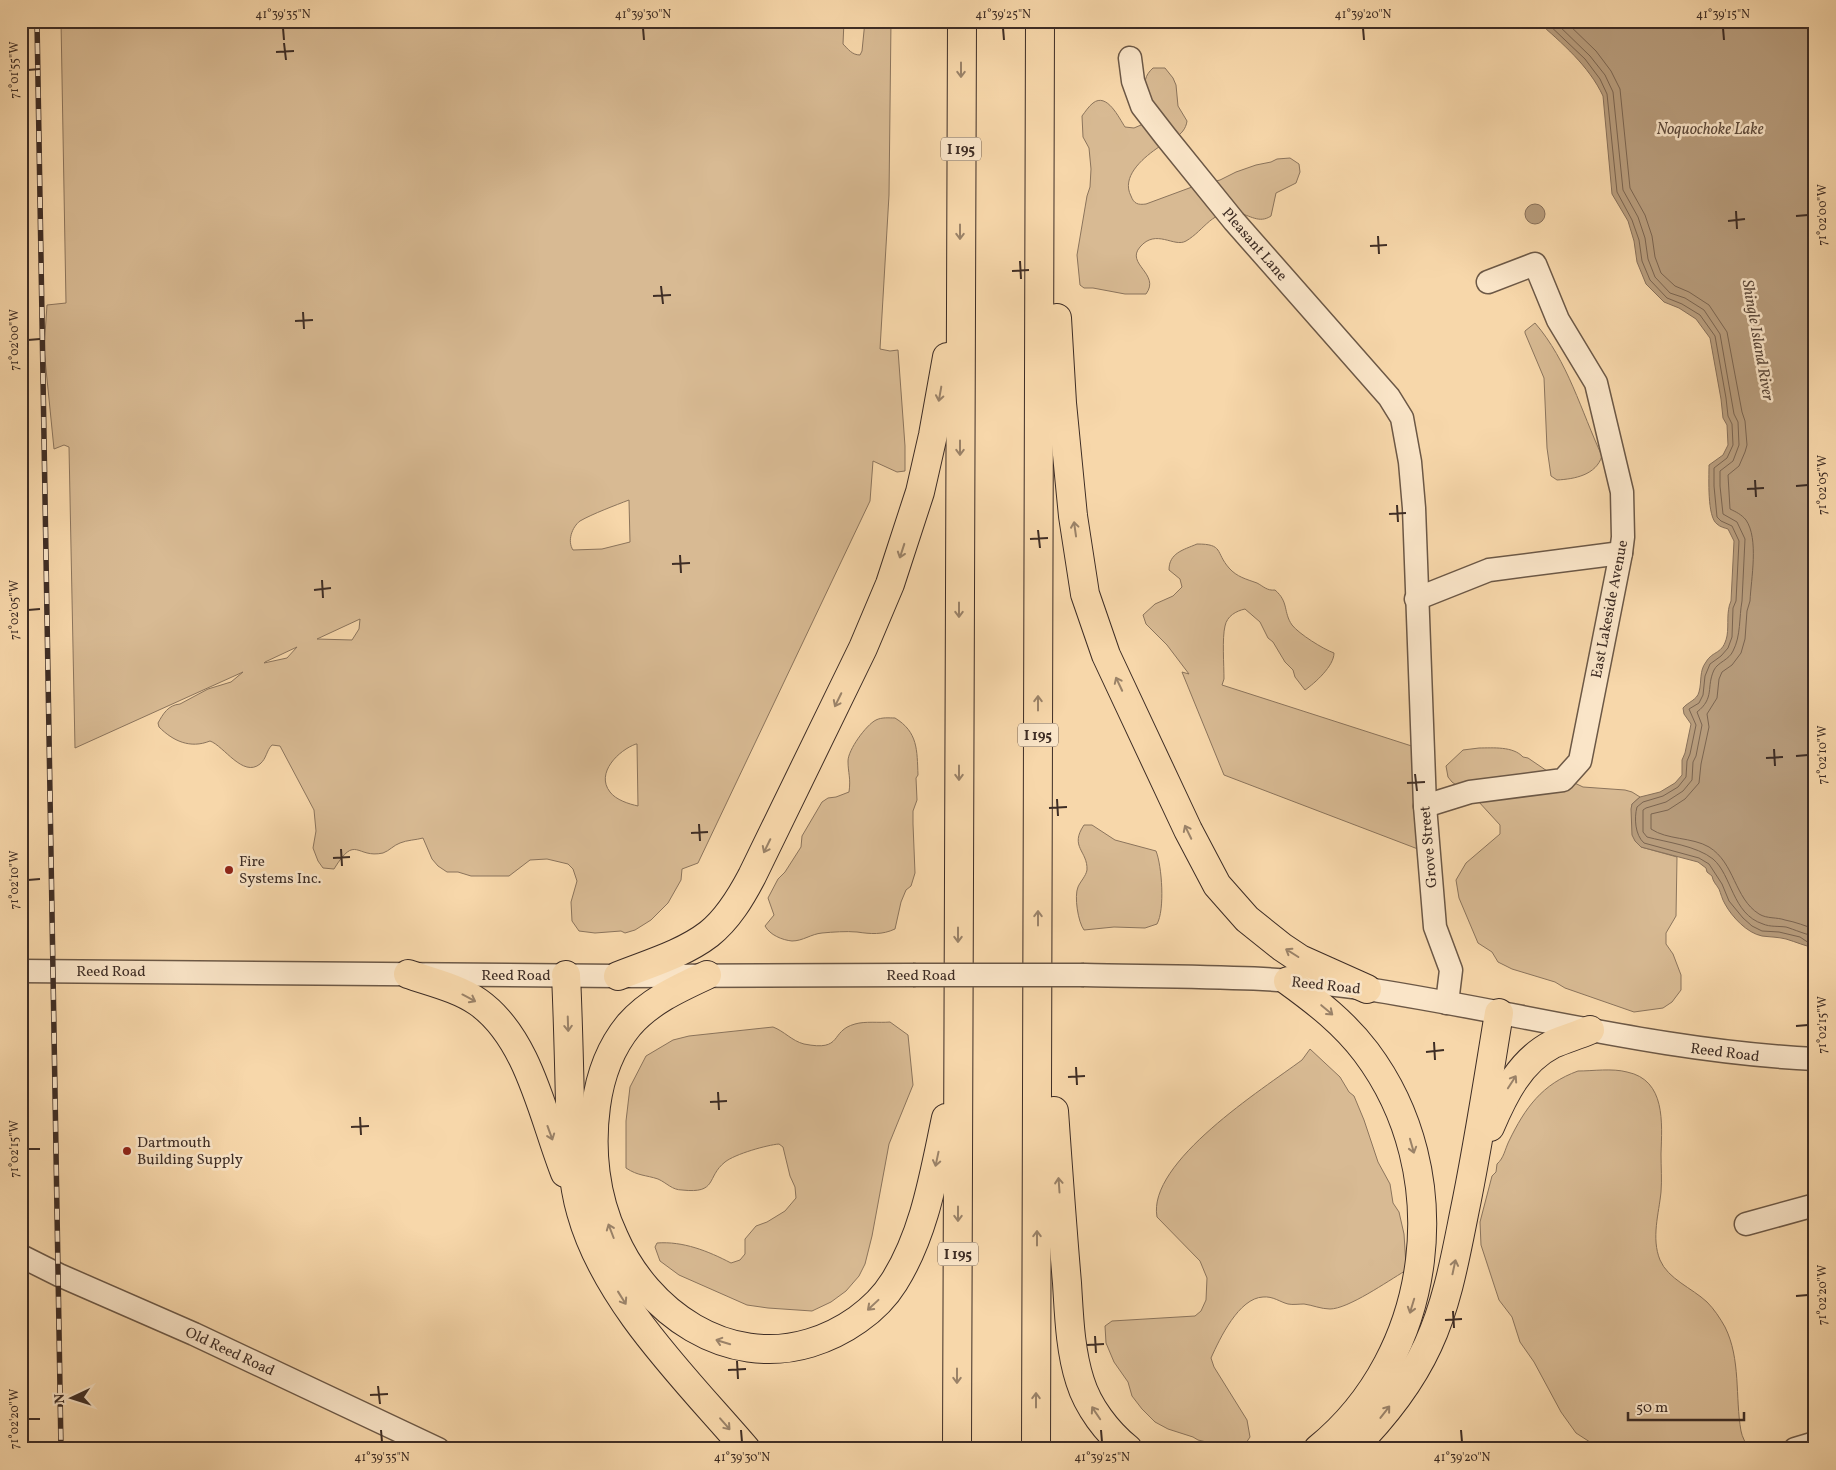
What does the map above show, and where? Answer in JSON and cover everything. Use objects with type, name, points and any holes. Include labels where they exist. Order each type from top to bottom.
[{"type":"highway","name":"I 195","points":[[957,1449],[962,21]]},
{"type":"highway","name":"I 195","points":[[1036,1449],[1040,21]]},
{"type":"highway","points":[[1039,162],[1056,302],[1062,404],[1072,516],[1085,594],[1103,649],[1188,830],[1217,885],[1247,919],[1282,947],[1300,959],[1367,989]]},
{"type":"highway","points":[[618,976],[678,951],[709,934],[732,910],[752,876],[863,648],[879,613],[900,556],[928,463],[960,276]]},
{"type":"highway","points":[[1038,954],[1054,1092],[1065,1260],[1074,1358],[1080,1382],[1096,1413],[1120,1443],[1128,1449]]},
{"type":"highway","points":[[408,974],[448,988],[478,1002],[509,1033],[525,1063],[599,1259],[624,1302],[658,1347],[746,1449]]},
{"type":"highway","points":[[566,975],[571,1139],[580,1211]]},
{"type":"highway","points":[[706,976],[662,997],[640,1014],[620,1037],[606,1064],[601,1080],[594,1118],[593,1138],[594,1160],[602,1204],[614,1238],[624,1256],[647,1290],[660,1304],[686,1324],[714,1339],[759,1349],[776,1349],[806,1344],[846,1327],[883,1296],[894,1283],[923,1218],[958,1060]]},
{"type":"highway","points":[[1288,981],[1336,1018],[1354,1036],[1379,1072],[1399,1108],[1406,1128],[1418,1172],[1422,1208],[1423,1234],[1419,1274],[1415,1297],[1401,1337],[1367,1397],[1318,1449]]},
{"type":"highway","points":[[1352,1449],[1394,1400],[1408,1380],[1428,1346],[1449,1287],[1476,1158],[1499,1013]]},
{"type":"highway","points":[[1476,1158],[1509,1087],[1526,1064],[1552,1045],[1590,1030]]},
{"type":"street","name":"Pleasant Lane","points":[[1130,58],[1133,81],[1142,106],[1234,221],[1389,397],[1402,418]]},
{"type":"street","name":"East Lakeside Avenue","points":[[1425,806],[1470,792],[1563,780],[1580,761],[1624,537],[1622,492],[1596,383],[1558,320],[1535,264],[1488,282]]},
{"type":"street","name":"Grove Street","points":[[1402,418],[1410,462],[1414,508],[1425,806],[1435,927],[1451,970],[1447,1003]]},
{"type":"street","points":[[1416,598],[1489,570],[1621,553]]},
{"type":"street","name":"Reed Road","points":[[21,971],[618,976],[1084,975],[1220,977],[1288,981],[1367,989],[1702,1050],[1815,1060]]},
{"type":"street","points":[[1746,1224],[1815,1205]]},
{"type":"street","name":"Old Reed Road","points":[[21,1256],[58,1275],[194,1334],[438,1449]]},
{"type":"street","points":[[1794,1449],[1815,1443]]},
{"type":"shaded area","points":[[61,21],[844,21],[843,44],[852,53],[860,55],[865,21],[891,21],[889,195],[880,349],[898,350],[905,471],[897,472],[873,461],[870,501],[698,863],[682,869],[681,880],[668,903],[651,920],[635,930],[625,933],[621,931],[595,933],[579,931],[572,921],[571,902],[577,881],[573,869],[568,864],[547,859],[530,860],[509,876],[471,876],[458,872],[447,872],[432,859],[423,838],[400,843],[383,853],[374,854],[352,850],[341,858],[334,869],[323,868],[313,848],[316,831],[314,810],[280,746],[272,745],[260,764],[254,767],[247,767],[234,760],[210,741],[189,744],[176,740],[159,727],[158,723],[169,708],[208,689],[231,682],[243,672],[75,748],[69,447],[64,445],[54,449],[44,349],[47,305],[66,303]],"holes":[[[629,500],[630,542],[602,549],[573,550],[570,543],[573,530],[580,521]],[[360,619],[359,629],[352,640],[317,639]],[[297,647],[287,658],[265,662]],[[637,744],[638,806],[616,797],[606,785],[605,777],[611,763],[629,747]]]},
{"type":"shaded area","points":[[1153,68],[1165,68],[1173,78],[1176,85],[1178,106],[1187,121],[1186,126],[1179,135],[1150,153],[1134,169],[1129,182],[1129,189],[1135,202],[1146,204],[1277,159],[1290,158],[1299,164],[1300,172],[1296,183],[1276,193],[1271,216],[1267,218],[1258,219],[1238,213],[1222,214],[1209,221],[1186,241],[1176,242],[1152,239],[1146,242],[1140,247],[1137,259],[1149,281],[1146,294],[1125,294],[1084,288],[1080,285],[1077,255],[1090,187],[1091,169],[1089,148],[1083,137],[1082,116],[1093,103],[1103,101],[1108,103],[1125,127],[1134,128],[1141,125],[1147,115],[1148,108],[1146,79]]},
{"type":"shaded area","points":[[1535,323],[1556,353],[1565,370],[1602,456],[1595,468],[1578,477],[1557,480],[1551,476],[1547,448],[1544,378],[1525,333]]},
{"type":"shaded area","points":[[1197,544],[1215,547],[1235,574],[1267,589],[1275,590],[1282,599],[1289,620],[1295,629],[1334,653],[1327,669],[1319,679],[1305,690],[1295,677],[1293,670],[1268,638],[1260,622],[1245,609],[1235,613],[1226,622],[1223,644],[1224,679],[1222,685],[1421,749],[1431,854],[1224,775],[1182,672],[1189,674],[1167,645],[1146,624],[1143,615],[1155,604],[1173,596],[1182,587],[1180,579],[1169,570],[1171,560],[1182,550]]},
{"type":"shaded area","points":[[895,718],[908,729],[915,742],[918,775],[916,778],[917,800],[913,811],[915,873],[911,886],[906,890],[901,902],[895,929],[876,934],[822,933],[800,940],[784,940],[770,932],[765,926],[774,915],[768,898],[778,879],[785,872],[801,847],[802,836],[822,802],[828,798],[849,792],[848,761],[858,738],[876,720]]},
{"type":"shaded area","points":[[1479,748],[1508,749],[1528,758],[1553,775],[1583,787],[1625,790],[1640,797],[1632,804],[1641,847],[1677,857],[1676,916],[1666,933],[1666,944],[1673,954],[1681,975],[1681,990],[1672,1002],[1663,1008],[1634,1012],[1565,988],[1555,982],[1512,969],[1498,962],[1492,952],[1478,943],[1459,898],[1456,880],[1466,863],[1500,834],[1500,825],[1478,801],[1452,782],[1448,777],[1446,766],[1463,750]]},
{"type":"shaded area","points":[[1084,825],[1092,825],[1115,840],[1156,851],[1162,888],[1160,917],[1157,924],[1145,928],[1114,927],[1084,930],[1078,915],[1076,896],[1078,887],[1087,870],[1087,864],[1080,849],[1078,839]]},
{"type":"shaded area","points":[[890,1022],[908,1035],[913,1085],[889,1144],[865,1264],[859,1276],[846,1291],[831,1302],[812,1311],[747,1305],[679,1275],[660,1261],[655,1247],[657,1243],[686,1245],[731,1263],[740,1260],[745,1254],[745,1239],[756,1226],[767,1222],[785,1211],[796,1198],[795,1187],[790,1176],[783,1147],[779,1144],[751,1150],[730,1159],[719,1168],[706,1187],[693,1191],[675,1189],[658,1179],[638,1174],[626,1168],[626,1121],[630,1087],[646,1056],[673,1040],[689,1036],[773,1027],[800,1043],[817,1046],[831,1043],[847,1027],[855,1024]]},
{"type":"shaded area","points":[[1310,1049],[1340,1077],[1349,1092],[1354,1096],[1378,1162],[1390,1184],[1393,1203],[1399,1212],[1404,1234],[1405,1271],[1357,1300],[1338,1308],[1327,1309],[1304,1304],[1288,1304],[1267,1297],[1254,1299],[1246,1304],[1231,1320],[1211,1358],[1214,1367],[1247,1420],[1250,1437],[1246,1443],[1215,1444],[1198,1440],[1155,1422],[1142,1409],[1132,1396],[1128,1382],[1114,1362],[1106,1343],[1105,1326],[1112,1321],[1195,1316],[1201,1311],[1206,1300],[1207,1278],[1200,1261],[1157,1217],[1159,1196],[1170,1173],[1188,1151],[1236,1108],[1302,1060]]},
{"type":"shaded area","points":[[1609,1070],[1627,1072],[1640,1077],[1649,1084],[1655,1093],[1659,1104],[1662,1129],[1661,1187],[1656,1226],[1657,1252],[1669,1273],[1707,1302],[1725,1327],[1736,1365],[1739,1418],[1742,1435],[1748,1449],[1695,1449],[1668,1446],[1655,1449],[1620,1449],[1599,1443],[1593,1444],[1576,1433],[1561,1412],[1534,1362],[1520,1342],[1512,1317],[1499,1300],[1481,1245],[1480,1222],[1492,1176],[1496,1172],[1497,1164],[1503,1156],[1521,1118],[1536,1098],[1554,1083],[1578,1071]]},
{"type":"water","name":"Noquochoke Lake","points":[[1537,21],[1815,21],[1815,948],[1786,939],[1762,936],[1751,932],[1740,924],[1728,909],[1719,889],[1706,868],[1698,862],[1641,847],[1632,835],[1632,804],[1640,797],[1660,792],[1675,783],[1682,775],[1682,760],[1691,724],[1684,714],[1683,708],[1698,695],[1704,665],[1723,646],[1727,636],[1734,541],[1728,529],[1717,524],[1712,514],[1709,497],[1709,465],[1723,455],[1728,445],[1727,425],[1723,418],[1710,338],[1696,319],[1679,308],[1664,302],[1646,284],[1637,262],[1634,241],[1628,221],[1612,194],[1603,96],[1583,65]]},
{"type":"water","points":[[1531,204],[1539,204],[1545,210],[1545,218],[1539,224],[1531,224],[1525,218],[1525,210]]},
{"type":"railway","points":[[37,21],[61,1449]]},
{"type":"place","name":"Fire Systems Inc.","points":[[229,870]]},
{"type":"place","name":"Dartmouth Building Supply","points":[[127,1151]]},
{"type":"water label","name":"Shingle Island River","points":[[1759,340]]}]
